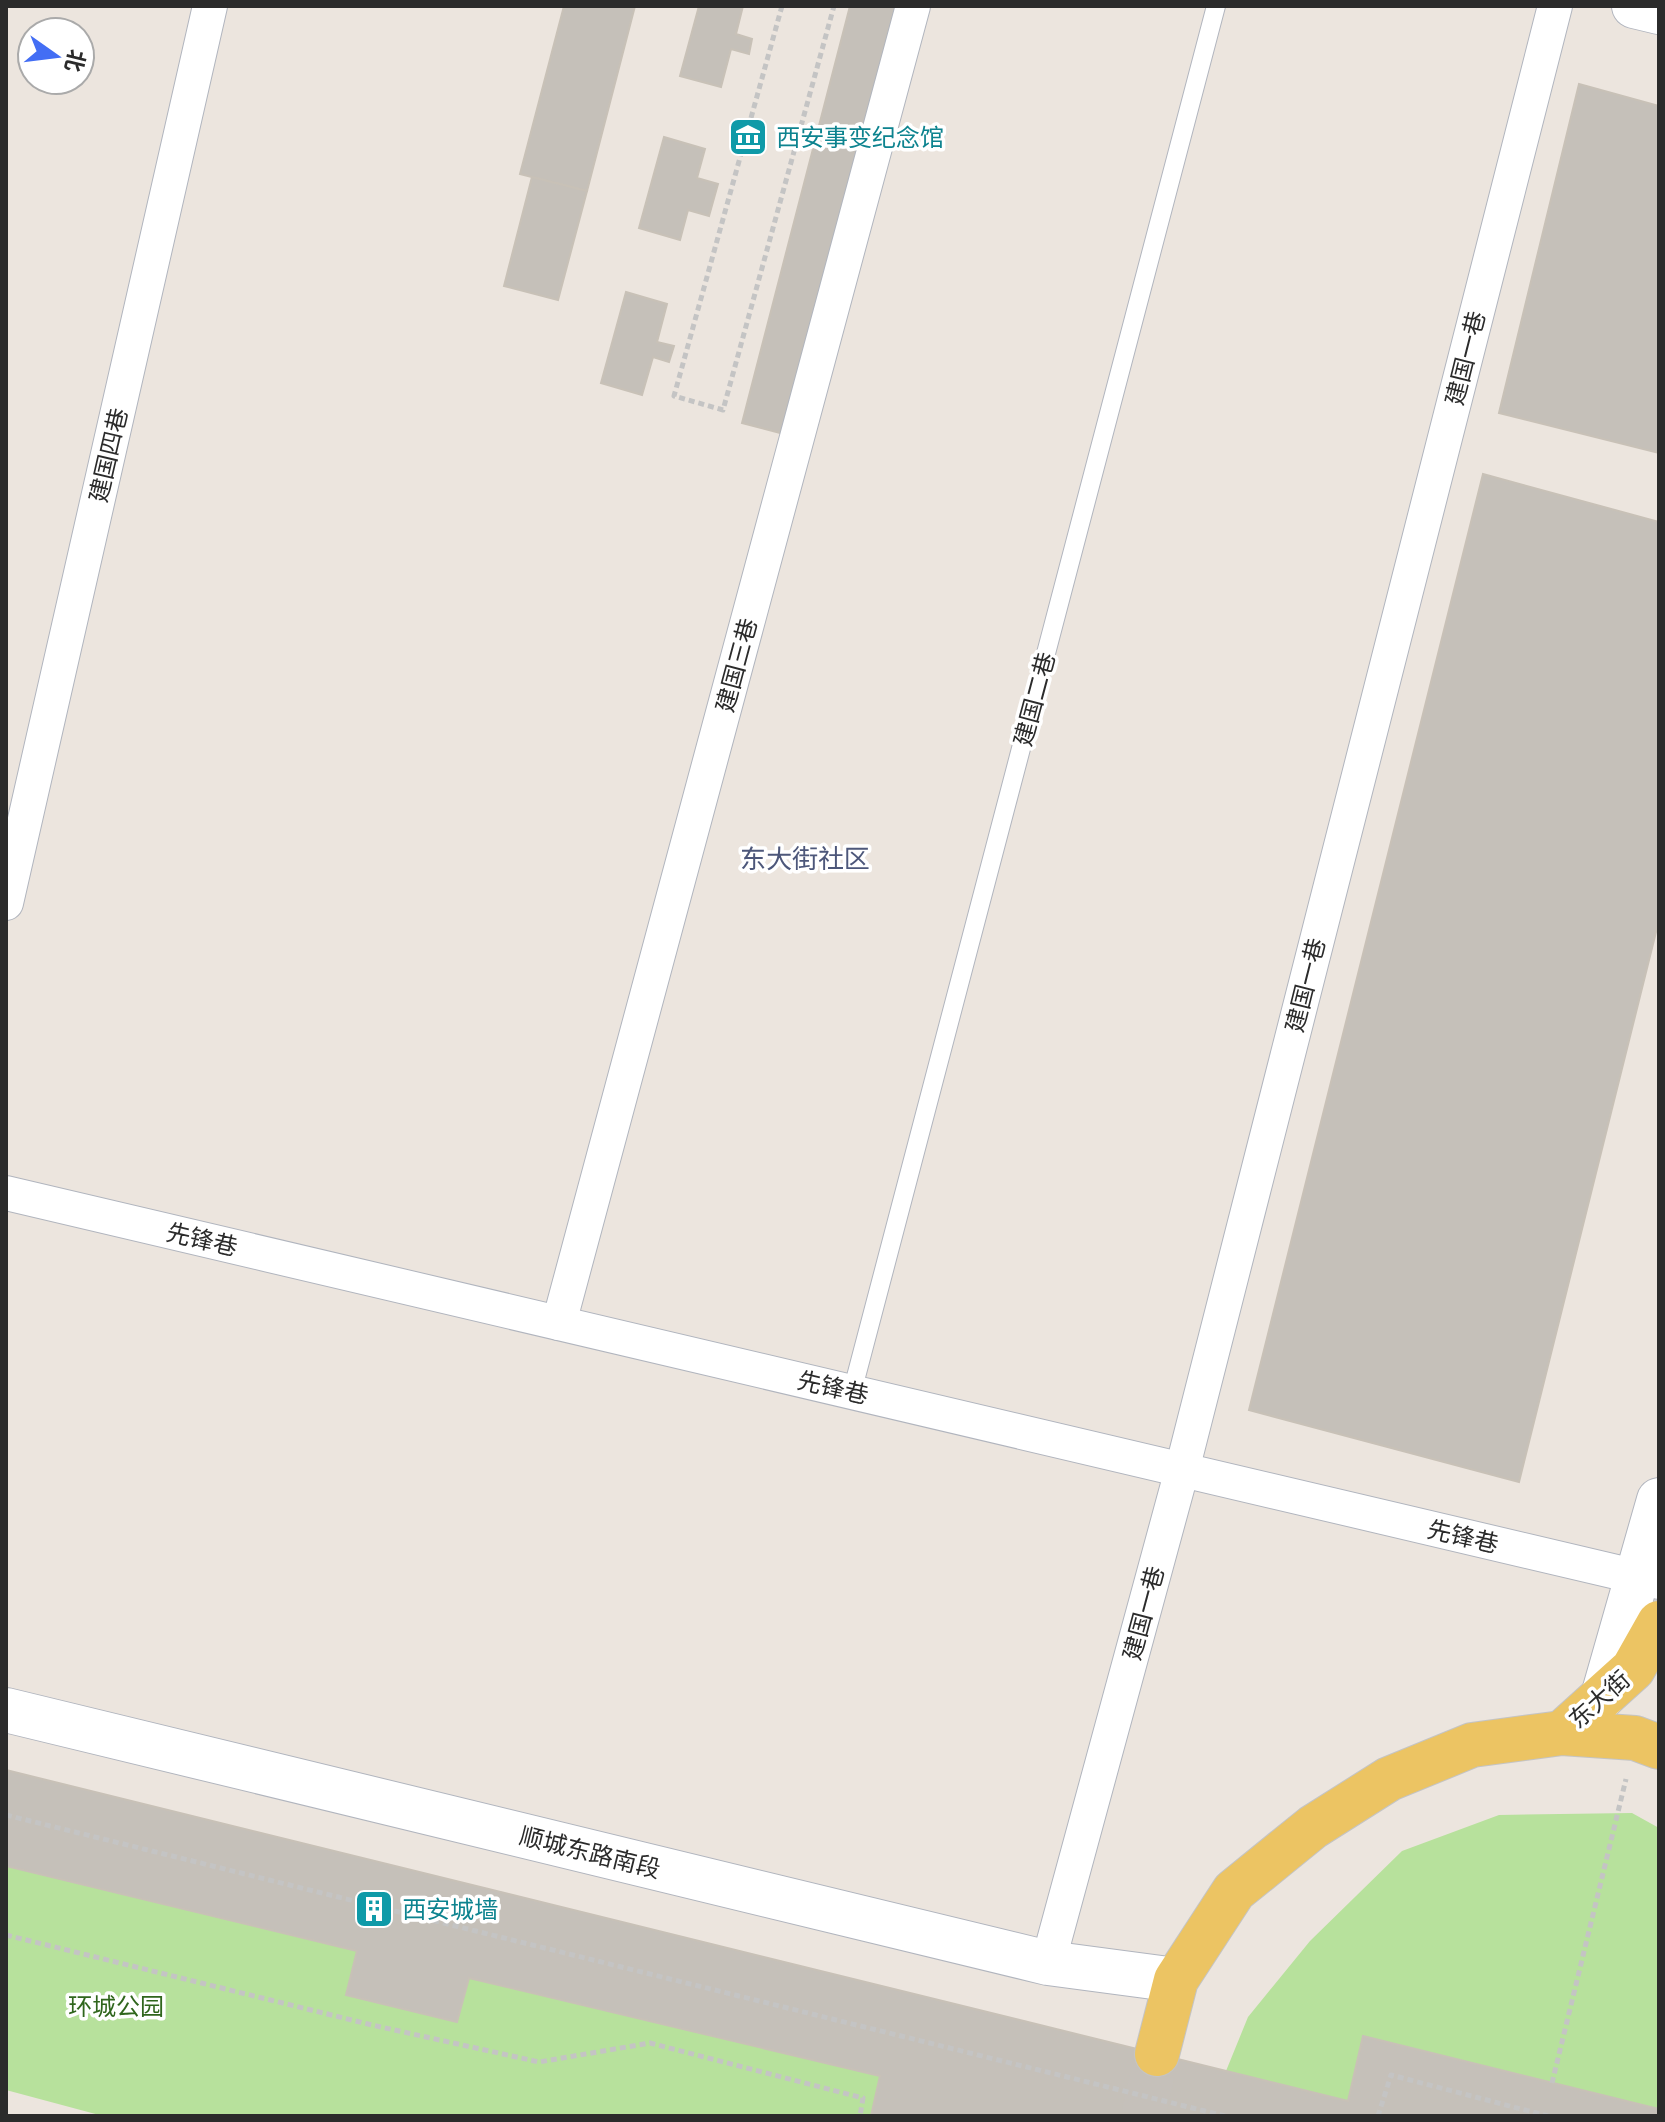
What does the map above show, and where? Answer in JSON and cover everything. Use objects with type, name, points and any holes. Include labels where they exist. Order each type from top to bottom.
[{"type":"main road","name":"东大街","points":[[1562,1733],[1633,1669],[1659,1623]]},
{"type":"main road","points":[[1157,2054],[1176,1980],[1234,1891],[1313,1827],[1389,1779],[1472,1745],[1562,1733],[1647,1743]]},
{"type":"street","name":"建国四巷","points":[[6,903],[210,6]]},
{"type":"street","name":"建国三巷","points":[[559,1323],[913,6]]},
{"type":"street","name":"建国一巷","points":[[1048,1963],[1182,1470],[1555,6]]},
{"type":"street","points":[[1634,6],[1659,12]]},
{"type":"street","name":"先锋巷","points":[[6,1193],[1649,1580]]},
{"type":"street","points":[[1603,1696],[1649,1580],[1659,1500]]},
{"type":"street","name":"顺城东路南段","points":[[6,1710],[1048,1963],[1176,1980]]},
{"type":"lane","name":"建国二巷","points":[[852,1392],[1216,6]]},
{"type":"path","points":[[782,6],[674,396],[723,410],[834,6]]},
{"type":"path","points":[[1552,2083],[1611,1849],[1647,1743]]},
{"type":"path","points":[[6,1815],[1225,2116]]},
{"type":"path","points":[[6,1935],[356,2021],[539,2062],[650,2043],[863,2098],[860,2116]]},
{"type":"path","points":[[1378,2116],[1391,2075],[1548,2116]]},
{"type":"green space","points":[[1632,1813],[1659,1828],[1659,2109],[1364,2036],[1348,2101],[1226,2071],[1248,2017],[1310,1941],[1402,1851],[1499,1815]]},
{"type":"green space","name":"环城公园","points":[[6,1866],[357,1951],[346,1995],[469,1978],[880,2076],[871,2116],[103,2116],[6,2090]]},
{"type":"building","points":[[564,6],[635,6],[587,191],[520,174]]},
{"type":"building","points":[[699,6],[743,6],[736,34],[752,39],[749,54],[731,49],[721,87],[680,76]]},
{"type":"building","points":[[850,6],[895,6],[784,434],[742,423]]},
{"type":"building","points":[[1579,84],[1659,106],[1659,453],[1499,413]]},
{"type":"building","points":[[664,137],[705,149],[697,178],[718,184],[709,216],[688,210],[680,240],[639,228]]},
{"type":"building","points":[[532,177],[587,191],[558,300],[504,286]]},
{"type":"building","points":[[626,292],[667,304],[657,342],[674,346],[669,362],[653,357],[642,395],[601,383]]},
{"type":"building","points":[[1483,474],[1659,522],[1659,920],[1519,1482],[1249,1410]]},
{"type":"building","name":"西安城墙","points":[[6,1770],[1348,2101],[1363,2036],[1659,2109],[1659,2116],[871,2116],[880,2076],[469,1978],[457,2022],[346,1995],[357,1951],[6,1866]]},
{"type":"tunnel","points":[[1143,2116],[1157,2054]]},
{"type":"place","name":"西安事变纪念馆","points":[[748,137]]},
{"type":"place","name":"西安城墙","points":[[374,1909]]},
{"type":"district","name":"东大街社区","points":[[805,858]]}]
